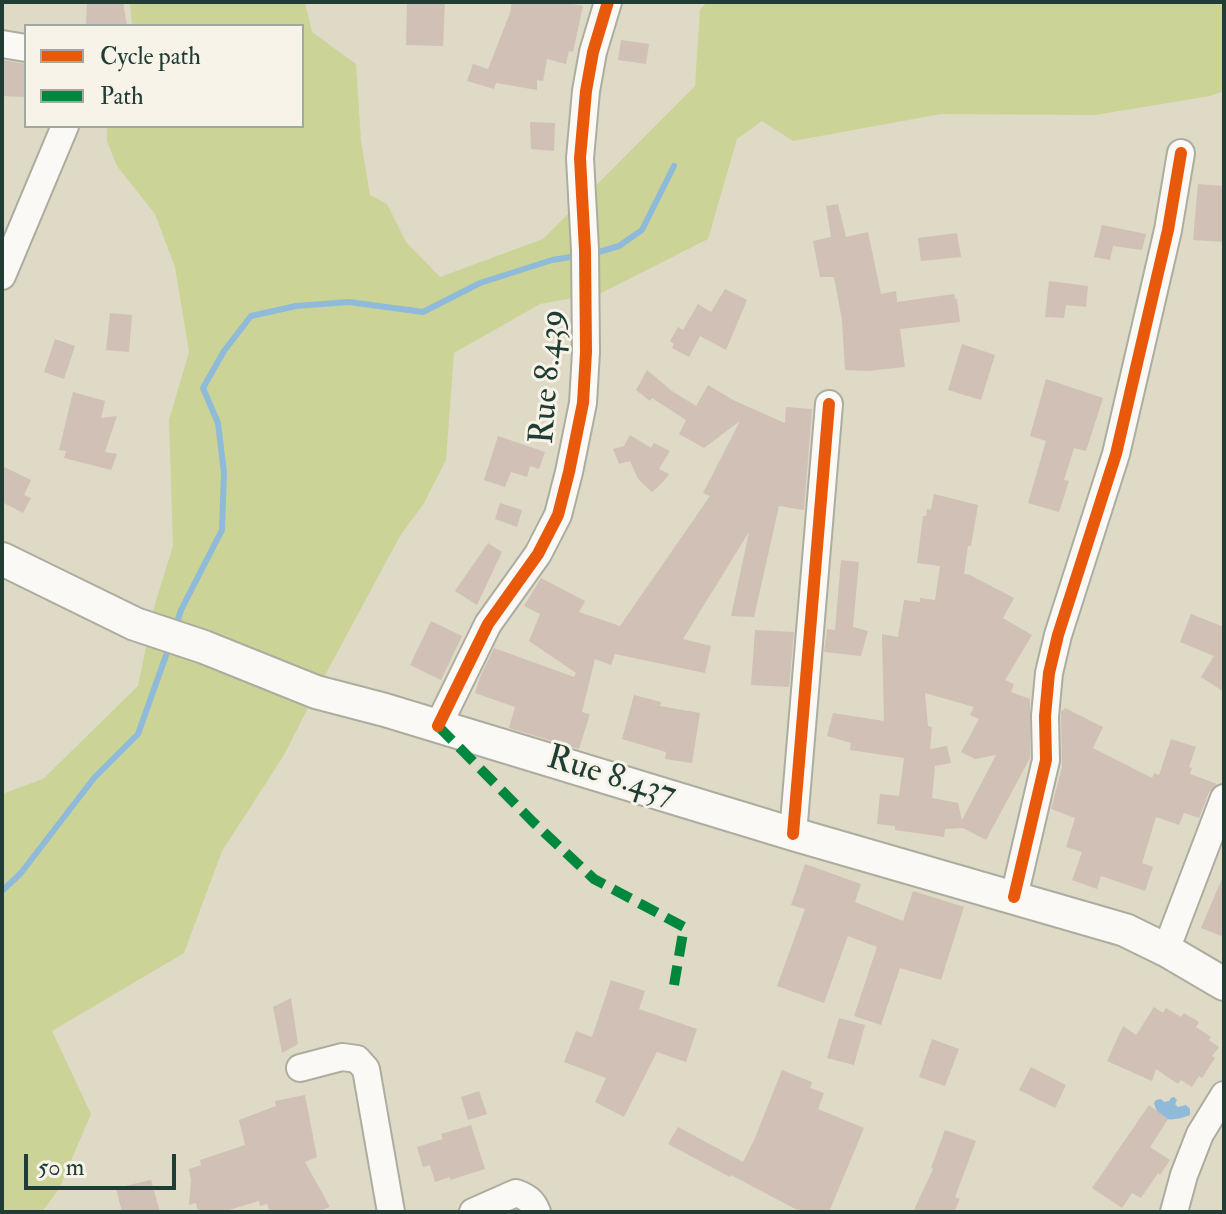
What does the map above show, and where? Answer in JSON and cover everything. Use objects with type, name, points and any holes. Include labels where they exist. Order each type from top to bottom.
[{"type":"main road","name":"Rue 8.437","points":[[2,559],[135,624],[316,692],[1125,930],[1222,979]]},
{"type":"street","name":"Rue 8.439","points":[[438,726],[488,624],[538,554],[558,515],[583,403],[585,250],[580,158],[593,52],[608,2]]},
{"type":"street","points":[[2,44],[24,48]]},
{"type":"street","points":[[2,276],[64,128]]},
{"type":"street","points":[[1014,897],[1046,760],[1045,716],[1049,673],[1058,635],[1116,454],[1168,230],[1181,153]]},
{"type":"street","points":[[793,834],[829,404]]},
{"type":"street","points":[[1166,950],[1224,798]]},
{"type":"street","points":[[300,1068],[342,1057],[357,1059],[366,1069],[391,1212]]},
{"type":"street","points":[[1174,1212],[1200,1134],[1224,1095]]},
{"type":"street","points":[[473,1212],[516,1193],[526,1196],[537,1212]]},
{"type":"green space","points":[[130,2],[305,2],[312,32],[356,64],[361,141],[370,195],[387,204],[406,242],[440,277],[543,239],[695,86],[700,10],[707,2],[1224,2],[1224,91],[1095,115],[941,114],[793,141],[762,121],[737,139],[708,239],[601,293],[540,304],[454,353],[446,460],[424,503],[400,536],[284,755],[222,851],[184,953],[52,1031],[91,1114],[59,1189],[42,1212],[2,1212],[2,794],[43,779],[138,686],[155,604],[173,546],[169,420],[189,352],[175,267],[155,214],[117,166],[107,141],[107,128],[304,128],[304,24],[132,24]]},
{"type":"water","points":[[1174,1097],[1178,1107],[1186,1105],[1190,1109],[1190,1115],[1168,1119],[1159,1115],[1154,1103],[1156,1100],[1164,1102]]},
{"type":"building","points":[[87,2],[123,2],[127,24],[86,24]]},
{"type":"building","points":[[407,2],[445,2],[443,46],[406,45]]},
{"type":"building","points":[[512,2],[563,2],[583,6],[573,52],[569,51],[566,64],[547,59],[543,81],[537,80],[537,90],[496,83],[494,89],[467,81],[473,64],[488,69]]},
{"type":"building","points":[[621,40],[649,44],[646,64],[618,60]]},
{"type":"building","points":[[2,60],[24,64],[24,97],[2,96]]},
{"type":"building","points":[[530,122],[555,123],[554,151],[531,149]]},
{"type":"building","points":[[1198,184],[1224,186],[1224,242],[1193,240]]},
{"type":"building","points":[[838,204],[846,237],[868,232],[881,294],[896,291],[897,302],[954,294],[957,299],[960,322],[900,329],[905,367],[845,370],[842,320],[834,277],[820,277],[813,241],[831,237],[826,206]]},
{"type":"building","points":[[1102,225],[1146,234],[1142,250],[1113,246],[1110,260],[1094,257]]},
{"type":"building","points":[[957,233],[961,257],[921,261],[918,238]]},
{"type":"building","points":[[1049,281],[1088,286],[1086,307],[1066,305],[1064,318],[1045,317]]},
{"type":"building","points":[[725,289],[747,300],[726,350],[700,336],[689,357],[672,348],[674,344],[670,341],[678,327],[683,330],[698,304],[711,312]]},
{"type":"building","points":[[110,313],[132,315],[129,352],[106,350]]},
{"type":"building","points":[[55,339],[75,346],[64,379],[44,372]]},
{"type":"building","points":[[962,344],[995,355],[981,400],[948,390]]},
{"type":"building","points":[[647,370],[696,406],[708,385],[785,423],[786,407],[812,409],[804,510],[779,506],[754,617],[731,616],[749,532],[683,639],[711,646],[705,673],[615,654],[611,665],[595,659],[582,712],[590,714],[579,749],[509,728],[515,707],[475,693],[494,648],[574,677],[576,673],[529,641],[540,614],[524,606],[541,578],[585,601],[579,612],[620,626],[710,496],[703,493],[740,421],[704,448],[679,434],[686,420],[636,390]]},
{"type":"building","points":[[1046,379],[1103,398],[1086,451],[1074,448],[1064,480],[1069,481],[1059,512],[1028,503],[1046,441],[1030,436]]},
{"type":"building","points":[[73,392],[105,401],[101,418],[117,416],[105,452],[117,454],[111,470],[64,458],[66,451],[59,450]]},
{"type":"building","points":[[630,435],[651,448],[654,443],[670,451],[659,469],[669,474],[652,492],[638,479],[630,461],[619,464],[613,449],[624,446]]},
{"type":"building","points":[[498,436],[545,452],[539,469],[530,466],[527,477],[511,472],[505,487],[484,480]]},
{"type":"building","points":[[2,466],[31,480],[24,495],[31,498],[23,513],[2,502]]},
{"type":"building","points":[[934,494],[978,505],[964,574],[1014,598],[1003,618],[1032,635],[1005,680],[1014,684],[1011,692],[1030,699],[1030,758],[986,840],[963,828],[945,829],[944,837],[895,830],[895,826],[877,824],[880,794],[899,796],[904,758],[850,750],[851,743],[827,736],[833,713],[884,721],[882,634],[898,637],[904,600],[935,600],[940,566],[917,563],[923,516],[926,516],[927,509],[931,510]],"holes":[[[925,693],[974,707],[970,715],[979,719],[961,752],[975,759],[996,755],[962,820],[958,803],[932,798],[935,766],[951,763],[947,746],[930,749],[932,727],[928,726]]]},
{"type":"building","points":[[500,503],[522,510],[517,527],[495,519]]},
{"type":"building","points":[[488,543],[502,552],[477,605],[455,591]]},
{"type":"building","points":[[841,560],[859,562],[853,627],[868,631],[861,656],[824,652],[827,629],[835,630]]},
{"type":"building","points":[[1191,614],[1224,627],[1224,692],[1201,677],[1214,656],[1180,642]]},
{"type":"building","points":[[431,621],[462,636],[441,680],[410,665]]},
{"type":"building","points":[[755,630],[794,632],[789,687],[751,685]]},
{"type":"building","points":[[634,695],[661,702],[660,706],[700,713],[692,763],[665,759],[666,752],[622,739]]},
{"type":"building","points":[[1065,708],[1103,727],[1093,748],[1152,778],[1154,773],[1159,775],[1171,739],[1196,747],[1189,767],[1192,768],[1190,774],[1217,784],[1209,792],[1199,818],[1184,813],[1179,825],[1156,817],[1142,863],[1153,867],[1145,891],[1101,876],[1097,889],[1072,880],[1082,852],[1066,847],[1075,818],[1051,809],[1062,767],[1061,712]]},
{"type":"building","points":[[805,864],[861,884],[855,902],[903,921],[913,891],[964,907],[941,980],[900,968],[881,1025],[854,1016],[877,947],[848,936],[824,1003],[777,986],[805,909],[791,905]]},
{"type":"building","points":[[1224,874],[1224,937],[1201,928]]},
{"type":"building","points":[[611,980],[645,991],[639,1009],[697,1029],[686,1062],[657,1052],[624,1117],[595,1102],[606,1078],[564,1062],[576,1031],[592,1037]]},
{"type":"building","points":[[291,998],[298,1044],[282,1053],[273,1007]]},
{"type":"building","points":[[1154,1007],[1163,1013],[1166,1008],[1181,1017],[1184,1013],[1199,1022],[1196,1027],[1219,1047],[1202,1078],[1199,1076],[1192,1087],[1181,1080],[1178,1084],[1156,1069],[1152,1081],[1107,1061],[1123,1026],[1136,1035]]},
{"type":"building","points":[[839,1018],[865,1025],[854,1065],[827,1058]]},
{"type":"building","points":[[932,1039],[959,1049],[945,1086],[919,1077]]},
{"type":"building","points":[[1031,1067],[1066,1085],[1055,1108],[1019,1090]]},
{"type":"building","points":[[782,1070],[812,1082],[810,1088],[824,1093],[818,1109],[864,1128],[829,1212],[801,1212],[668,1144],[678,1127],[743,1162]]},
{"type":"building","points":[[479,1091],[487,1114],[468,1120],[461,1097]]},
{"type":"building","points":[[305,1095],[317,1157],[305,1162],[330,1207],[317,1212],[270,1212],[267,1204],[260,1206],[259,1201],[222,1212],[198,1212],[196,1203],[189,1205],[189,1169],[201,1165],[200,1160],[245,1145],[239,1120],[276,1106],[275,1101]]},
{"type":"building","points":[[1149,1105],[1168,1119],[1150,1147],[1170,1160],[1141,1198],[1132,1193],[1122,1208],[1092,1188]]},
{"type":"building","points":[[471,1125],[485,1169],[435,1182],[430,1165],[423,1167],[417,1147],[443,1139],[441,1134]]},
{"type":"building","points":[[945,1130],[976,1141],[955,1197],[960,1199],[954,1212],[913,1212],[933,1169]]},
{"type":"building","points":[[151,1180],[160,1212],[122,1212],[116,1188]]},
{"type":"waterway","points":[[592,254],[619,246],[642,230],[674,166]]},
{"type":"waterway","points":[[175,629],[181,610],[222,530],[224,473],[218,423],[203,388],[224,351],[251,316],[296,306],[349,302],[423,312],[480,283],[552,260],[577,256]]},
{"type":"waterway","points":[[2,891],[21,873],[94,778],[138,734],[169,647]]},
{"type":"marked path","points":[[438,726],[594,879],[684,927],[674,985]]},
{"type":"cycle path","points":[[438,726],[488,624],[538,554],[558,515],[569,472],[583,403],[586,352],[580,158],[586,91],[593,52],[608,2]]},
{"type":"cycle path","points":[[1014,897],[1046,760],[1045,716],[1049,673],[1058,635],[1116,454],[1168,230],[1181,153]]},
{"type":"cycle path","points":[[793,834],[829,404]]}]
